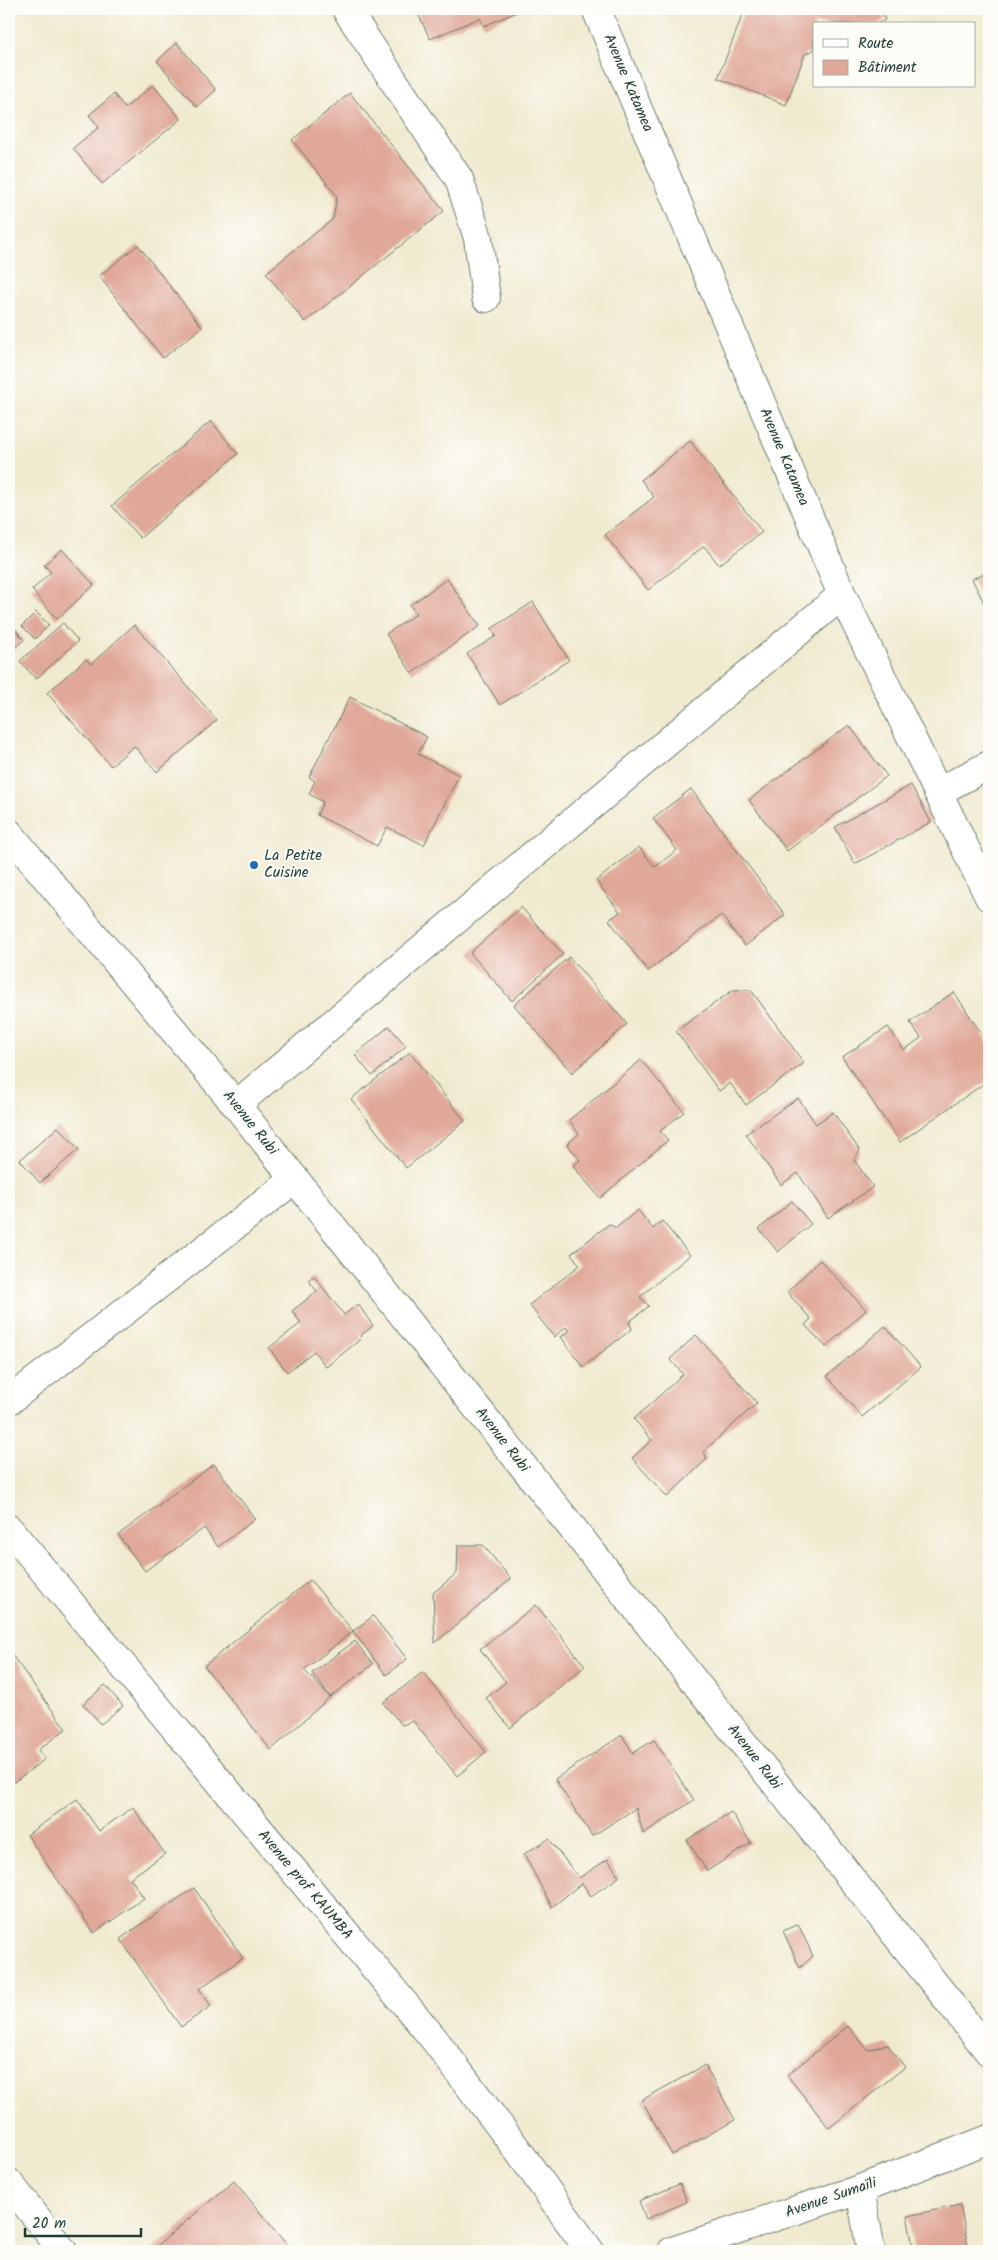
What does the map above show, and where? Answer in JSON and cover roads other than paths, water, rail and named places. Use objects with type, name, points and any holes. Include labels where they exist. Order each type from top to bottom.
[{"type":"street","points":[[346,9],[460,179],[478,238],[486,298]]},
{"type":"street","name":"Avenue Katamea","points":[[596,9],[842,595],[989,897]]},
{"type":"street","points":[[236,1105],[842,595]]},
{"type":"street","points":[[938,792],[989,765]]},
{"type":"street","name":"Avenue Rubi","points":[[9,833],[236,1105],[989,2052]]},
{"type":"street","points":[[9,1401],[295,1179]]},
{"type":"street","name":"Avenue prof KAUMBA","points":[[9,1528],[434,2039],[522,2156],[590,2251]]},
{"type":"street","name":"Avenue Sumaïli","points":[[672,2251],[860,2189],[989,2139]]},
{"type":"street","points":[[9,2183],[64,2251]]},
{"type":"street","points":[[860,2189],[871,2251]]},
{"type":"place","name":"La Petite Cuisine","points":[[254,865]]}]
